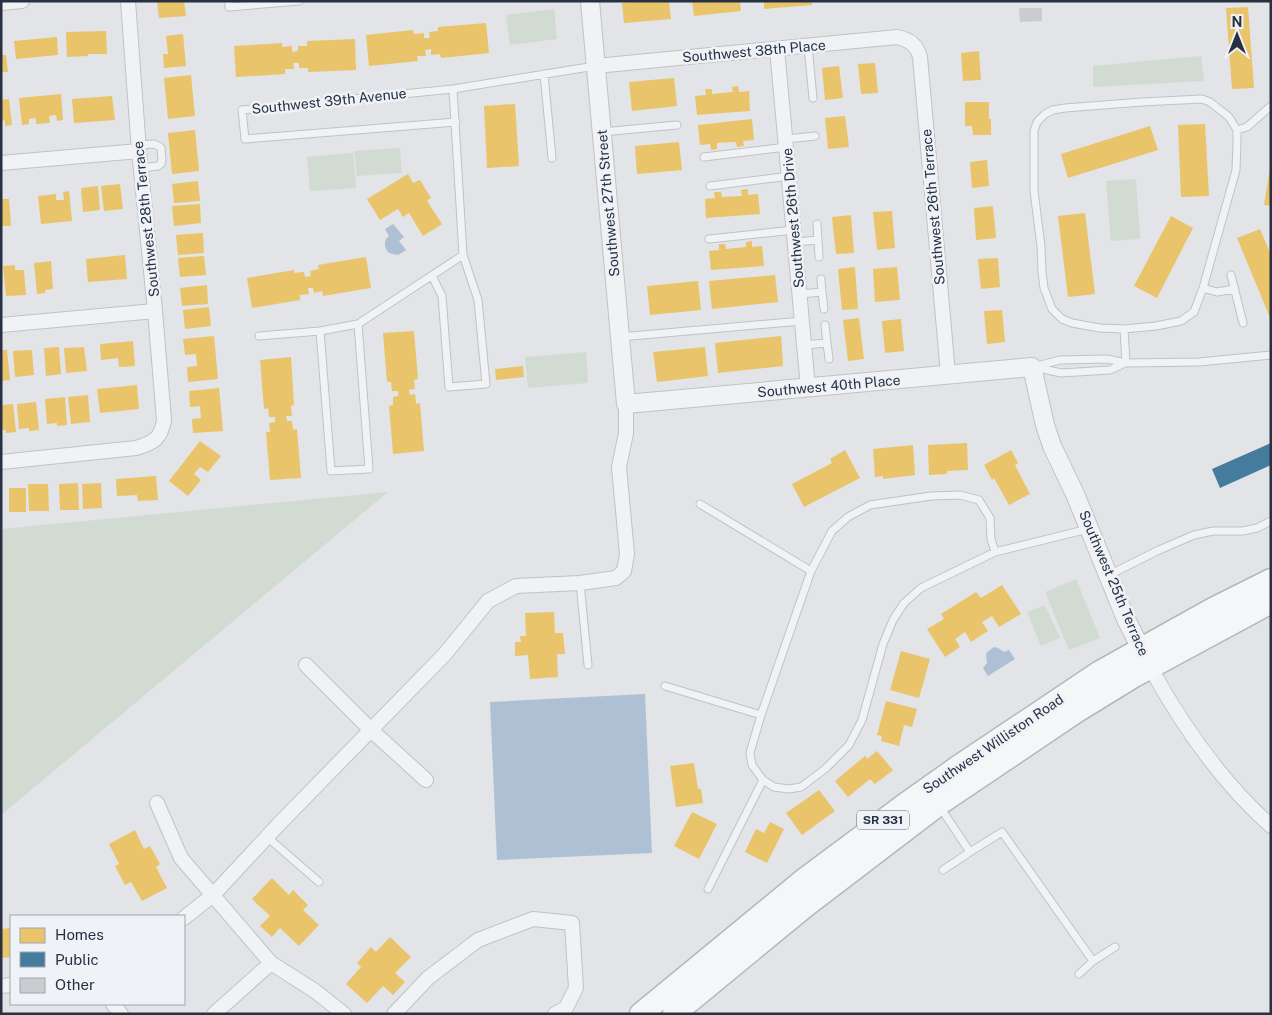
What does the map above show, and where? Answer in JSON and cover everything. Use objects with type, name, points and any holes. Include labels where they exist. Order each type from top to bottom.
[{"type":"highway","name":"Southwest Williston Road","points":[[674,1014],[804,907],[939,804],[1077,711],[1145,658],[1213,609],[1271,580]]},
{"type":"highway","name":"Southwest Williston Road","points":[[641,1014],[798,885],[903,806],[1100,672],[1145,658],[1271,602]]},
{"type":"street","points":[[1,3],[22,1]]},
{"type":"street","name":"Southwest 28th Terrace","points":[[1,462],[136,448],[149,445],[163,428],[164,420],[155,311],[140,168],[128,1]]},
{"type":"street","name":"Southwest 27th Street","points":[[590,1],[626,404]]},
{"type":"street","name":"Southwest 38th Place","points":[[596,66],[897,37],[911,42]]},
{"type":"street","name":"Southwest 26th Terrace","points":[[911,42],[920,57],[948,374]]},
{"type":"street","name":"Southwest 26th Drive","points":[[777,48],[808,388]]},
{"type":"street","points":[[1,163],[139,148]]},
{"type":"street","points":[[1,324],[155,311]]},
{"type":"street","name":"Southwest 40th Place","points":[[626,404],[1032,367]]},
{"type":"street","name":"Southwest 25th Terrace","points":[[1032,367],[1052,446],[1090,528],[1126,619],[1145,658],[1187,729],[1216,768],[1238,794],[1271,826]]},
{"type":"street","points":[[185,917],[213,895],[445,654],[488,601],[516,586],[580,583],[616,578],[624,571],[627,554],[619,466],[626,434],[626,404]]},
{"type":"street","points":[[306,665],[371,730],[426,780]]},
{"type":"street","points":[[157,804],[182,858],[271,963],[315,991],[344,1014]]},
{"type":"street","points":[[394,1014],[428,978],[478,940],[533,919],[572,923],[576,988],[566,1008],[555,1014]]},
{"type":"street","points":[[214,1014],[271,963]]},
{"type":"lane","points":[[229,1],[229,7],[299,1]]},
{"type":"lane","points":[[808,46],[813,98]]},
{"type":"lane","name":"Southwest 39th Avenue","points":[[456,122],[245,139],[242,110],[453,89],[596,66]]},
{"type":"lane","points":[[544,74],[552,158]]},
{"type":"lane","points":[[432,276],[442,296],[450,387],[486,384],[478,300],[463,255],[453,89]]},
{"type":"lane","points":[[1202,99],[1210,102],[1228,117],[1237,130],[1236,170],[1203,288],[1194,312],[1181,321],[1156,326],[1124,329],[1100,328],[1072,323],[1062,319],[1052,309],[1044,288],[1034,191],[1034,131],[1037,122],[1045,114],[1053,110],[1065,108],[1202,99]]},
{"type":"lane","points":[[1237,130],[1247,127],[1271,106]]},
{"type":"lane","points":[[601,132],[677,125]]},
{"type":"lane","points":[[704,157],[815,136]]},
{"type":"lane","points":[[139,148],[154,144],[161,148],[162,159],[161,164],[158,166],[140,168]]},
{"type":"lane","points":[[710,186],[789,176]]},
{"type":"lane","points":[[817,224],[819,257]]},
{"type":"lane","points":[[709,240],[794,236],[818,240]]},
{"type":"lane","points":[[259,336],[320,331],[358,324],[463,255]]},
{"type":"lane","points":[[1231,275],[1243,323]]},
{"type":"lane","points":[[821,279],[824,309]]},
{"type":"lane","points":[[1203,288],[1218,292],[1235,289]]},
{"type":"lane","points":[[800,294],[822,292]]},
{"type":"lane","points":[[620,337],[802,321]]},
{"type":"lane","points":[[320,331],[331,471],[369,469],[358,324]]},
{"type":"lane","points":[[825,325],[829,359]]},
{"type":"lane","points":[[1124,329],[1126,363]]},
{"type":"lane","points":[[804,345],[827,343]]},
{"type":"lane","name":"Southwest 40th Place","points":[[1032,367],[1060,360],[1107,359],[1126,363],[1200,362],[1271,355]]},
{"type":"lane","name":"Southwest 40th Place","points":[[1032,367],[1060,373],[1110,370],[1126,363]]},
{"type":"lane","points":[[995,552],[991,539],[990,518],[979,500],[960,494],[870,505],[848,517],[832,531],[811,571],[761,715],[750,753],[752,766],[763,780],[774,787],[801,787],[825,769],[849,745],[862,720],[883,644],[893,620],[904,603],[921,588],[995,552],[1090,528]]},
{"type":"lane","points":[[700,504],[811,571]]},
{"type":"lane","points":[[1109,575],[1194,535],[1213,531],[1243,531],[1257,528],[1271,521]]},
{"type":"lane","points":[[580,583],[588,665]]},
{"type":"lane","points":[[664,686],[761,715]]},
{"type":"lane","points":[[708,889],[763,780]]},
{"type":"lane","points":[[939,804],[970,852]]},
{"type":"lane","points":[[943,870],[1002,832],[1093,962]]},
{"type":"lane","points":[[267,837],[320,882]]},
{"type":"lane","points":[[1079,974],[1115,947]]},
{"type":"shaded area","points":[[554,9],[557,39],[510,45],[506,15]]},
{"type":"shaded area","points":[[1201,56],[1204,81],[1093,87],[1093,66]]},
{"type":"shaded area","points":[[400,148],[402,173],[357,176],[354,151]]},
{"type":"shaded area","points":[[353,153],[356,188],[310,191],[307,157]]},
{"type":"shaded area","points":[[1136,179],[1140,239],[1111,241],[1106,181]]},
{"type":"shaded area","points":[[586,352],[588,383],[528,388],[525,357]]},
{"type":"shaded area","points":[[388,492],[1,815],[1,529]]},
{"type":"shaded area","points":[[1076,579],[1100,638],[1069,650],[1045,592]]},
{"type":"shaded area","points":[[1045,605],[1060,638],[1041,646],[1027,612]]},
{"type":"water","points":[[393,224],[404,237],[399,241],[406,250],[398,255],[389,253],[385,247],[385,242],[389,236],[385,229]]},
{"type":"water","points":[[994,647],[1004,652],[1009,650],[1015,659],[988,676],[983,668],[987,663],[986,654]]},
{"type":"water","points":[[645,694],[652,853],[497,860],[490,702]]},
{"type":"building: Homes","points":[[157,1],[184,1],[186,16],[159,18]]},
{"type":"building: Homes","points":[[669,1],[671,19],[624,23],[622,3]]},
{"type":"building: Homes","points":[[692,1],[740,1],[741,11],[694,16]]},
{"type":"building: Homes","points":[[764,1],[812,1],[812,5],[764,9]]},
{"type":"building: Homes","points":[[1248,7],[1254,88],[1232,89],[1226,8]]},
{"type":"building: Homes","points":[[486,23],[489,53],[441,58],[440,54],[431,55],[431,49],[425,50],[426,56],[417,56],[418,61],[369,66],[366,35],[413,30],[414,34],[424,33],[424,38],[430,38],[429,32],[438,31],[438,27]]},
{"type":"building: Homes","points":[[106,31],[107,54],[67,57],[66,32]]},
{"type":"building: Homes","points":[[183,34],[186,66],[164,68],[163,54],[168,54],[166,36]]},
{"type":"building: Homes","points":[[57,37],[58,55],[16,59],[14,41]]},
{"type":"building: Homes","points":[[355,39],[356,70],[308,72],[308,68],[299,68],[299,63],[293,63],[294,69],[285,69],[285,74],[236,77],[234,46],[282,43],[282,47],[292,46],[292,52],[298,51],[298,46],[307,46],[307,41]]},
{"type":"building: Homes","points":[[979,51],[981,80],[963,81],[961,53]]},
{"type":"building: Homes","points":[[1,55],[6,55],[8,72],[1,72]]},
{"type":"building: Homes","points":[[875,63],[878,93],[861,94],[858,64]]},
{"type":"building: Homes","points":[[839,66],[843,98],[825,100],[822,68]]},
{"type":"building: Homes","points":[[191,75],[195,116],[168,119],[164,78]]},
{"type":"building: Homes","points":[[674,78],[677,106],[632,111],[629,82]]},
{"type":"building: Homes","points":[[738,86],[739,92],[749,91],[750,111],[697,115],[695,96],[706,95],[705,89],[712,89],[712,94],[733,92],[732,87]]},
{"type":"building: Homes","points":[[61,94],[63,120],[57,121],[56,115],[49,116],[50,123],[36,124],[36,118],[29,119],[29,124],[22,125],[19,98]]},
{"type":"building: Homes","points":[[112,96],[115,120],[74,123],[72,99]]},
{"type":"building: Homes","points":[[9,99],[12,125],[5,126],[5,120],[1,121],[1,100]]},
{"type":"building: Homes","points":[[965,102],[989,102],[991,135],[973,135],[972,126],[965,126]]},
{"type":"building: Homes","points":[[515,104],[519,166],[487,168],[484,106]]},
{"type":"building: Homes","points":[[845,116],[849,147],[828,149],[825,118]]},
{"type":"building: Homes","points":[[752,119],[754,140],[743,141],[744,146],[737,147],[736,142],[717,143],[717,149],[711,150],[710,144],[700,145],[698,125]]},
{"type":"building: Homes","points":[[1205,124],[1209,196],[1181,197],[1178,125]]},
{"type":"building: Homes","points":[[1150,126],[1158,150],[1068,178],[1061,154]]},
{"type":"building: Homes","points":[[195,130],[199,171],[172,174],[168,133]]},
{"type":"building: Homes","points":[[679,142],[682,170],[637,174],[635,146]]},
{"type":"building: Homes","points":[[987,160],[989,186],[972,188],[970,162]]},
{"type":"building: Homes","points":[[1271,168],[1271,206],[1264,205]]},
{"type":"building: Homes","points":[[408,174],[413,183],[420,180],[431,198],[427,201],[442,224],[423,236],[409,213],[403,217],[398,209],[380,220],[367,199]]},
{"type":"building: Homes","points":[[198,181],[200,201],[174,203],[172,184]]},
{"type":"building: Homes","points":[[120,184],[123,209],[104,211],[101,186]]},
{"type":"building: Homes","points":[[98,186],[100,210],[83,212],[81,188]]},
{"type":"building: Homes","points":[[748,189],[748,195],[758,194],[760,214],[706,218],[705,199],[715,198],[714,192],[721,192],[722,197],[742,196],[741,190]]},
{"type":"building: Homes","points":[[69,191],[72,221],[41,224],[38,196],[56,194],[56,200],[64,200],[63,192]]},
{"type":"building: Homes","points":[[1,199],[9,199],[11,226],[1,226]]},
{"type":"building: Homes","points":[[200,204],[201,223],[174,226],[172,206]]},
{"type":"building: Homes","points":[[993,206],[996,238],[976,240],[974,208]]},
{"type":"building: Homes","points":[[892,211],[895,248],[877,250],[873,212]]},
{"type":"building: Homes","points":[[1085,213],[1095,294],[1068,297],[1058,216]]},
{"type":"building: Homes","points":[[851,215],[854,253],[836,254],[832,217]]},
{"type":"building: Homes","points":[[1171,216],[1193,228],[1157,298],[1134,286]]},
{"type":"building: Homes","points":[[1260,229],[1271,255],[1271,320],[1237,238]]},
{"type":"building: Homes","points":[[203,233],[204,253],[178,255],[176,235]]},
{"type":"building: Homes","points":[[752,241],[752,247],[762,246],[764,266],[711,270],[709,251],[719,250],[719,244],[725,244],[726,249],[746,247],[746,242]]},
{"type":"building: Homes","points":[[125,255],[127,279],[88,282],[86,259]]},
{"type":"building: Homes","points":[[204,256],[206,275],[180,277],[178,258]]},
{"type":"building: Homes","points":[[366,257],[371,288],[323,296],[322,291],[314,293],[313,288],[308,288],[309,294],[300,295],[300,300],[252,308],[247,278],[294,270],[294,273],[304,272],[305,277],[311,276],[310,271],[319,269],[318,265]]},
{"type":"building: Homes","points":[[998,258],[1000,287],[981,289],[978,259]]},
{"type":"building: Homes","points":[[51,261],[53,289],[37,294],[34,263]]},
{"type":"building: Homes","points":[[15,265],[15,270],[24,270],[26,295],[6,296],[3,266]]},
{"type":"building: Homes","points":[[855,267],[858,309],[842,310],[838,269]]},
{"type":"building: Homes","points":[[897,267],[900,300],[875,302],[873,269]]},
{"type":"building: Homes","points":[[775,275],[778,302],[712,309],[709,281]]},
{"type":"building: Homes","points":[[698,281],[701,310],[650,315],[647,286]]},
{"type":"building: Homes","points":[[207,285],[208,304],[182,306],[180,288]]},
{"type":"building: Homes","points":[[209,307],[211,326],[185,329],[183,310]]},
{"type":"building: Homes","points":[[1002,310],[1005,342],[987,344],[984,311]]},
{"type":"building: Homes","points":[[859,318],[864,359],[848,361],[843,320]]},
{"type":"building: Homes","points":[[901,319],[904,351],[885,353],[882,321]]},
{"type":"building: Homes","points":[[414,331],[418,379],[414,380],[415,389],[409,390],[410,395],[415,394],[416,404],[420,403],[424,451],[393,454],[389,406],[393,405],[393,397],[398,396],[398,391],[392,391],[391,382],[387,382],[383,333]]},
{"type":"building: Homes","points":[[214,336],[218,379],[188,382],[187,367],[197,366],[196,354],[185,355],[183,339]]},
{"type":"building: Homes","points":[[781,336],[783,366],[718,373],[715,343]]},
{"type":"building: Homes","points":[[133,341],[135,366],[119,367],[118,358],[101,360],[100,344]]},
{"type":"building: Homes","points":[[59,347],[61,374],[46,376],[44,348]]},
{"type":"building: Homes","points":[[84,347],[87,371],[66,373],[64,348]]},
{"type":"building: Homes","points":[[705,347],[708,376],[657,382],[653,352]]},
{"type":"building: Homes","points":[[1,350],[7,350],[10,380],[1,381]]},
{"type":"building: Homes","points":[[32,350],[34,375],[15,377],[13,351]]},
{"type":"building: Homes","points":[[291,357],[294,405],[291,406],[292,416],[286,416],[287,421],[292,421],[293,430],[297,429],[301,478],[270,480],[266,432],[270,432],[269,423],[275,422],[275,417],[269,417],[268,408],[264,409],[260,360]]},
{"type":"building: Homes","points":[[523,366],[524,377],[496,380],[495,369]]},
{"type":"building: Homes","points":[[137,385],[139,409],[100,413],[97,389]]},
{"type":"building: Homes","points":[[219,388],[223,431],[193,433],[192,419],[201,418],[200,406],[190,407],[189,391]]},
{"type":"building: Homes","points":[[88,395],[90,422],[71,424],[68,397]]},
{"type":"building: Homes","points":[[65,397],[67,425],[47,424],[45,399]]},
{"type":"building: Homes","points":[[36,402],[39,430],[19,429],[17,404]]},
{"type":"building: Homes","points":[[13,404],[16,432],[6,433],[6,430],[1,430],[1,405]]},
{"type":"building: Homes","points":[[200,441],[221,456],[208,472],[200,467],[194,474],[201,480],[188,496],[169,481]]},
{"type":"building: Homes","points":[[967,443],[968,470],[947,471],[947,474],[929,475],[928,445]]},
{"type":"building: Homes","points":[[913,445],[915,475],[883,479],[883,476],[875,477],[873,449]]},
{"type":"building: Homes","points":[[845,450],[860,478],[804,507],[792,484],[832,463],[830,459]]},
{"type":"building: Homes","points":[[1011,450],[1018,463],[1015,465],[1030,494],[1009,505],[994,478],[992,480],[984,465]]},
{"type":"building: Homes","points":[[156,476],[158,500],[138,501],[137,495],[117,496],[116,479]]},
{"type":"building: Homes","points":[[78,483],[79,510],[60,510],[59,484]]},
{"type":"building: Homes","points":[[101,483],[102,508],[83,509],[82,484]]},
{"type":"building: Homes","points":[[28,484],[48,484],[49,511],[29,511]]},
{"type":"building: Homes","points":[[9,488],[26,488],[26,512],[9,512]]},
{"type":"building: Homes","points":[[1002,585],[1021,614],[999,627],[992,616],[982,622],[988,631],[971,642],[965,632],[955,639],[960,647],[945,657],[927,629],[944,619],[941,614],[976,592],[981,598]]},
{"type":"building: Homes","points":[[554,612],[555,633],[563,633],[565,654],[557,654],[558,677],[530,679],[528,655],[515,656],[515,642],[521,642],[520,636],[526,636],[525,613]]},
{"type":"building: Homes","points":[[901,651],[930,659],[919,698],[890,690]]},
{"type":"building: Homes","points":[[886,701],[917,709],[912,727],[904,725],[899,746],[881,741],[882,736],[877,735]]},
{"type":"building: Homes","points":[[877,751],[893,770],[875,784],[870,779],[848,797],[835,781],[865,756],[867,759]]},
{"type":"building: Homes","points":[[694,763],[698,789],[701,789],[703,803],[676,807],[670,766]]},
{"type":"building: Homes","points":[[819,790],[835,811],[802,835],[786,813]]},
{"type":"building: Homes","points":[[692,812],[717,824],[699,859],[674,846]]},
{"type":"building: Homes","points":[[770,822],[784,829],[767,863],[745,852],[756,829],[764,833]]},
{"type":"building: Homes","points":[[135,830],[144,849],[150,846],[160,864],[156,867],[167,888],[142,901],[131,882],[125,885],[115,866],[119,864],[109,844]]},
{"type":"building: Homes","points":[[272,878],[289,895],[293,890],[308,905],[303,910],[319,925],[299,946],[280,928],[272,937],[260,926],[270,916],[252,899]]},
{"type":"building: Homes","points":[[10,928],[10,957],[2,958],[1,929]]},
{"type":"building: Homes","points":[[390,937],[411,957],[395,973],[405,982],[393,995],[383,986],[367,1003],[346,984],[361,967],[357,963],[371,947],[376,952]]},
{"type":"building: Public","points":[[1271,443],[1271,465],[1220,488],[1212,469]]},
{"type":"building: Other","points":[[1019,8],[1042,8],[1042,21],[1020,22]]}]
